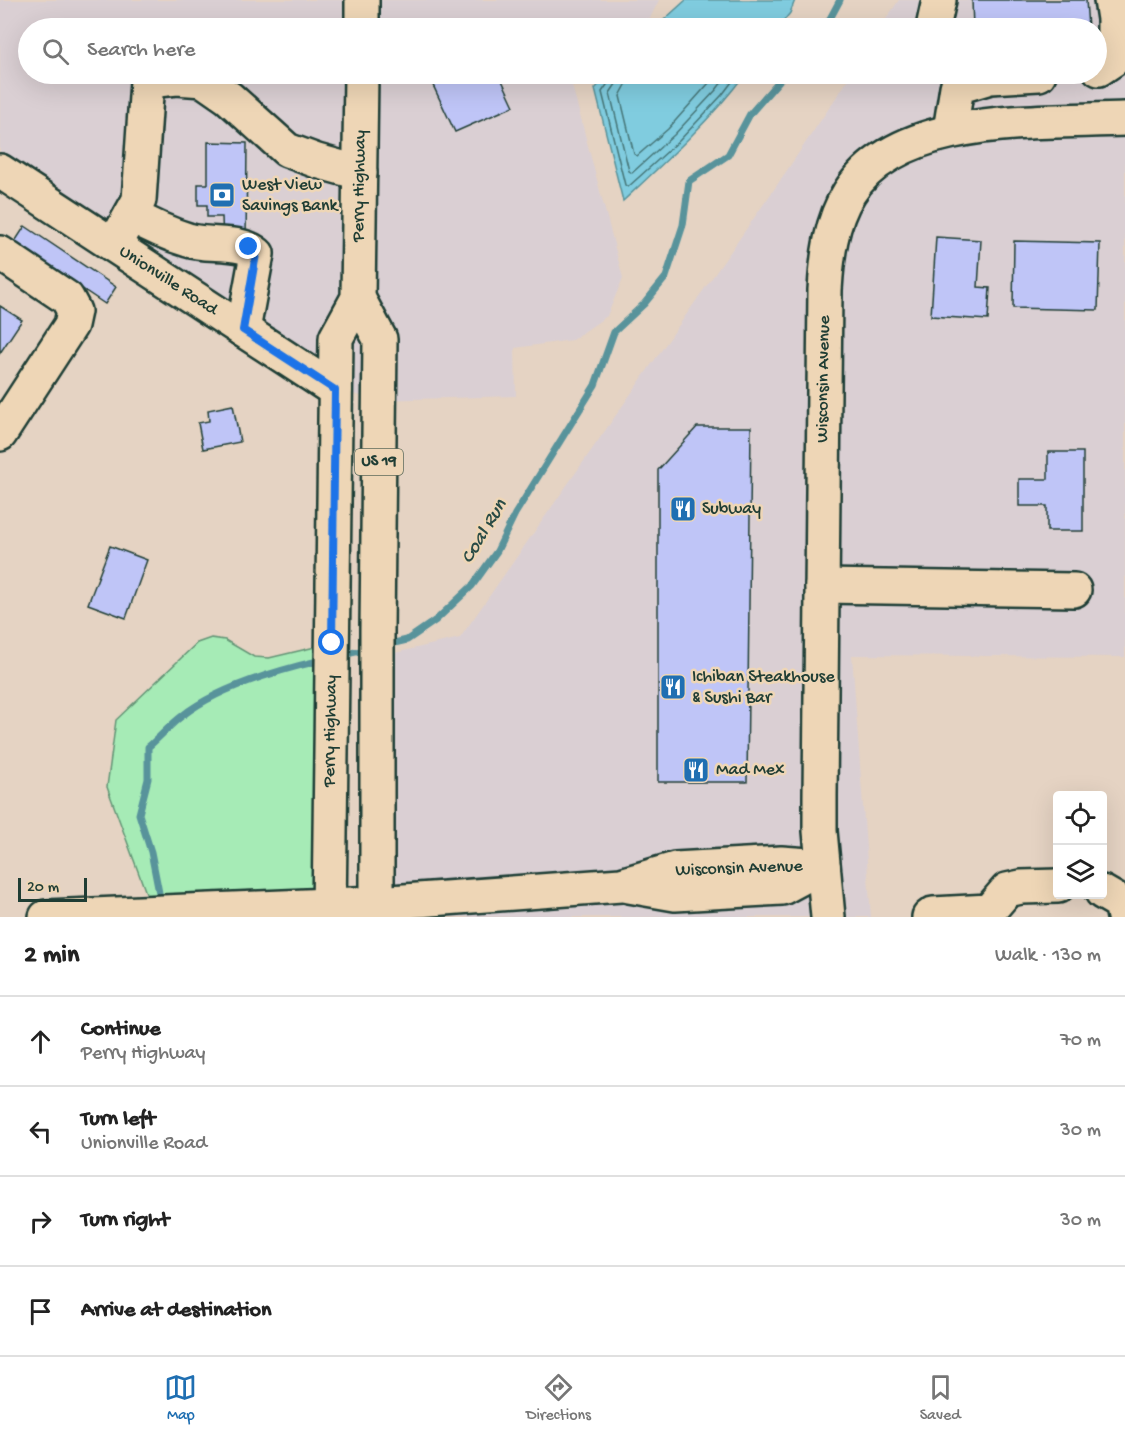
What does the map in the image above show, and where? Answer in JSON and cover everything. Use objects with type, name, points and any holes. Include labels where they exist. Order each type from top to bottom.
[{"type":"street","points":[[362,0],[362,18]]},
{"type":"street","points":[[935,18],[939,0]]},
{"type":"street","points":[[1107,63],[1113,59],[1114,19],[1111,0]]},
{"type":"street","points":[[114,245],[139,200],[147,84]]},
{"type":"street","points":[[209,84],[230,98],[287,150],[316,162],[360,173]]},
{"type":"street","name":"Perry Highway","points":[[329,910],[336,338],[358,298],[361,84]]},
{"type":"street","points":[[950,84],[950,131]]},
{"type":"street","points":[[1102,84],[1113,120]]},
{"type":"street","name":"Wisconsin Avenue","points":[[828,917],[820,796],[825,290],[827,258],[833,230],[849,192],[872,168],[908,145],[950,131],[995,125],[1113,120]]},
{"type":"street","name":"Unionville Road","points":[[0,171],[335,390]]},
{"type":"street","points":[[131,215],[161,231],[190,241],[249,247],[256,254],[243,330]]},
{"type":"street","points":[[0,253],[67,298],[74,311],[71,325],[0,434]]},
{"type":"street","name":"Perry Highway","points":[[358,298],[380,339],[376,644],[377,910]]},
{"type":"street","points":[[822,586],[1074,590]]},
{"type":"street","name":"Wisconsin Avenue","points":[[46,917],[166,911],[377,910],[621,885],[675,894],[782,888],[823,867]]},
{"type":"street","points":[[929,917],[933,914],[989,910],[1008,890],[1053,886]]},
{"type":"street","points":[[1107,895],[1121,903],[1125,917]]},
{"type":"shaded area","points":[[0,0],[659,0],[650,18],[18,18],[18,84],[572,84],[623,278],[607,316],[572,340],[515,348],[516,396],[379,400],[335,390],[0,171]]},
{"type":"shaded area","points":[[899,0],[1125,0],[1125,657],[852,655],[871,917],[180,917],[377,903],[377,657],[460,638],[845,84],[1107,84],[1107,18],[887,18]]},
{"type":"green space","points":[[211,638],[225,640],[254,657],[269,658],[332,643],[329,904],[153,912],[107,787],[116,720],[197,643]]},
{"type":"water","points":[[686,0],[795,0],[786,18],[666,18]]},
{"type":"water","points":[[599,84],[737,84],[671,156],[623,201],[595,89]]},
{"type":"building","points":[[972,0],[1086,0],[1087,18],[973,18]]},
{"type":"building","points":[[432,84],[504,84],[514,106],[455,132]]},
{"type":"building","name":"West View Savings Bank","points":[[208,142],[247,143],[246,242],[223,242],[222,217],[207,217],[207,205],[198,205],[198,184],[208,184]]},
{"type":"building","points":[[25,226],[116,287],[105,304],[14,243]]},
{"type":"building","points":[[936,237],[981,240],[978,287],[990,288],[988,320],[931,316]]},
{"type":"building","points":[[1014,241],[1100,243],[1098,310],[1013,308]]},
{"type":"building","points":[[0,306],[22,320],[0,353]]},
{"type":"building","points":[[233,405],[240,442],[203,449],[198,423],[209,421],[208,410]]},
{"type":"building","points":[[697,427],[751,427],[747,782],[658,782],[658,470]]},
{"type":"building","points":[[1048,452],[1083,452],[1083,531],[1047,531],[1047,506],[1019,506],[1019,479],[1048,479]]},
{"type":"building","points":[[110,546],[147,560],[126,618],[88,604]]},
{"type":"waterway","name":"Coal Run","points":[[830,18],[840,0]]},
{"type":"waterway","name":"Coal Run","points":[[386,645],[407,640],[436,620],[472,586],[497,551],[515,514],[595,385],[614,332],[644,304],[666,277],[683,225],[689,181],[728,155],[750,114],[776,84]]},
{"type":"waterway","name":"Coal Run","points":[[342,655],[369,649]]},
{"type":"waterway","name":"Coal Run","points":[[161,903],[151,852],[139,814],[148,779],[148,747],[182,716],[213,697],[249,681],[322,660]]},
{"type":"place","name":"West View Savings Bank","points":[[222,195]]},
{"type":"place","name":"Subway","points":[[683,509]]},
{"type":"place","name":"Ichiban Steakhouse & Sushi Bar","points":[[673,687]]},
{"type":"place","name":"Mad Mex","points":[[696,770]]},
{"type":"route","points":[[249,247],[256,254],[243,330],[335,390],[332,643]]}]
